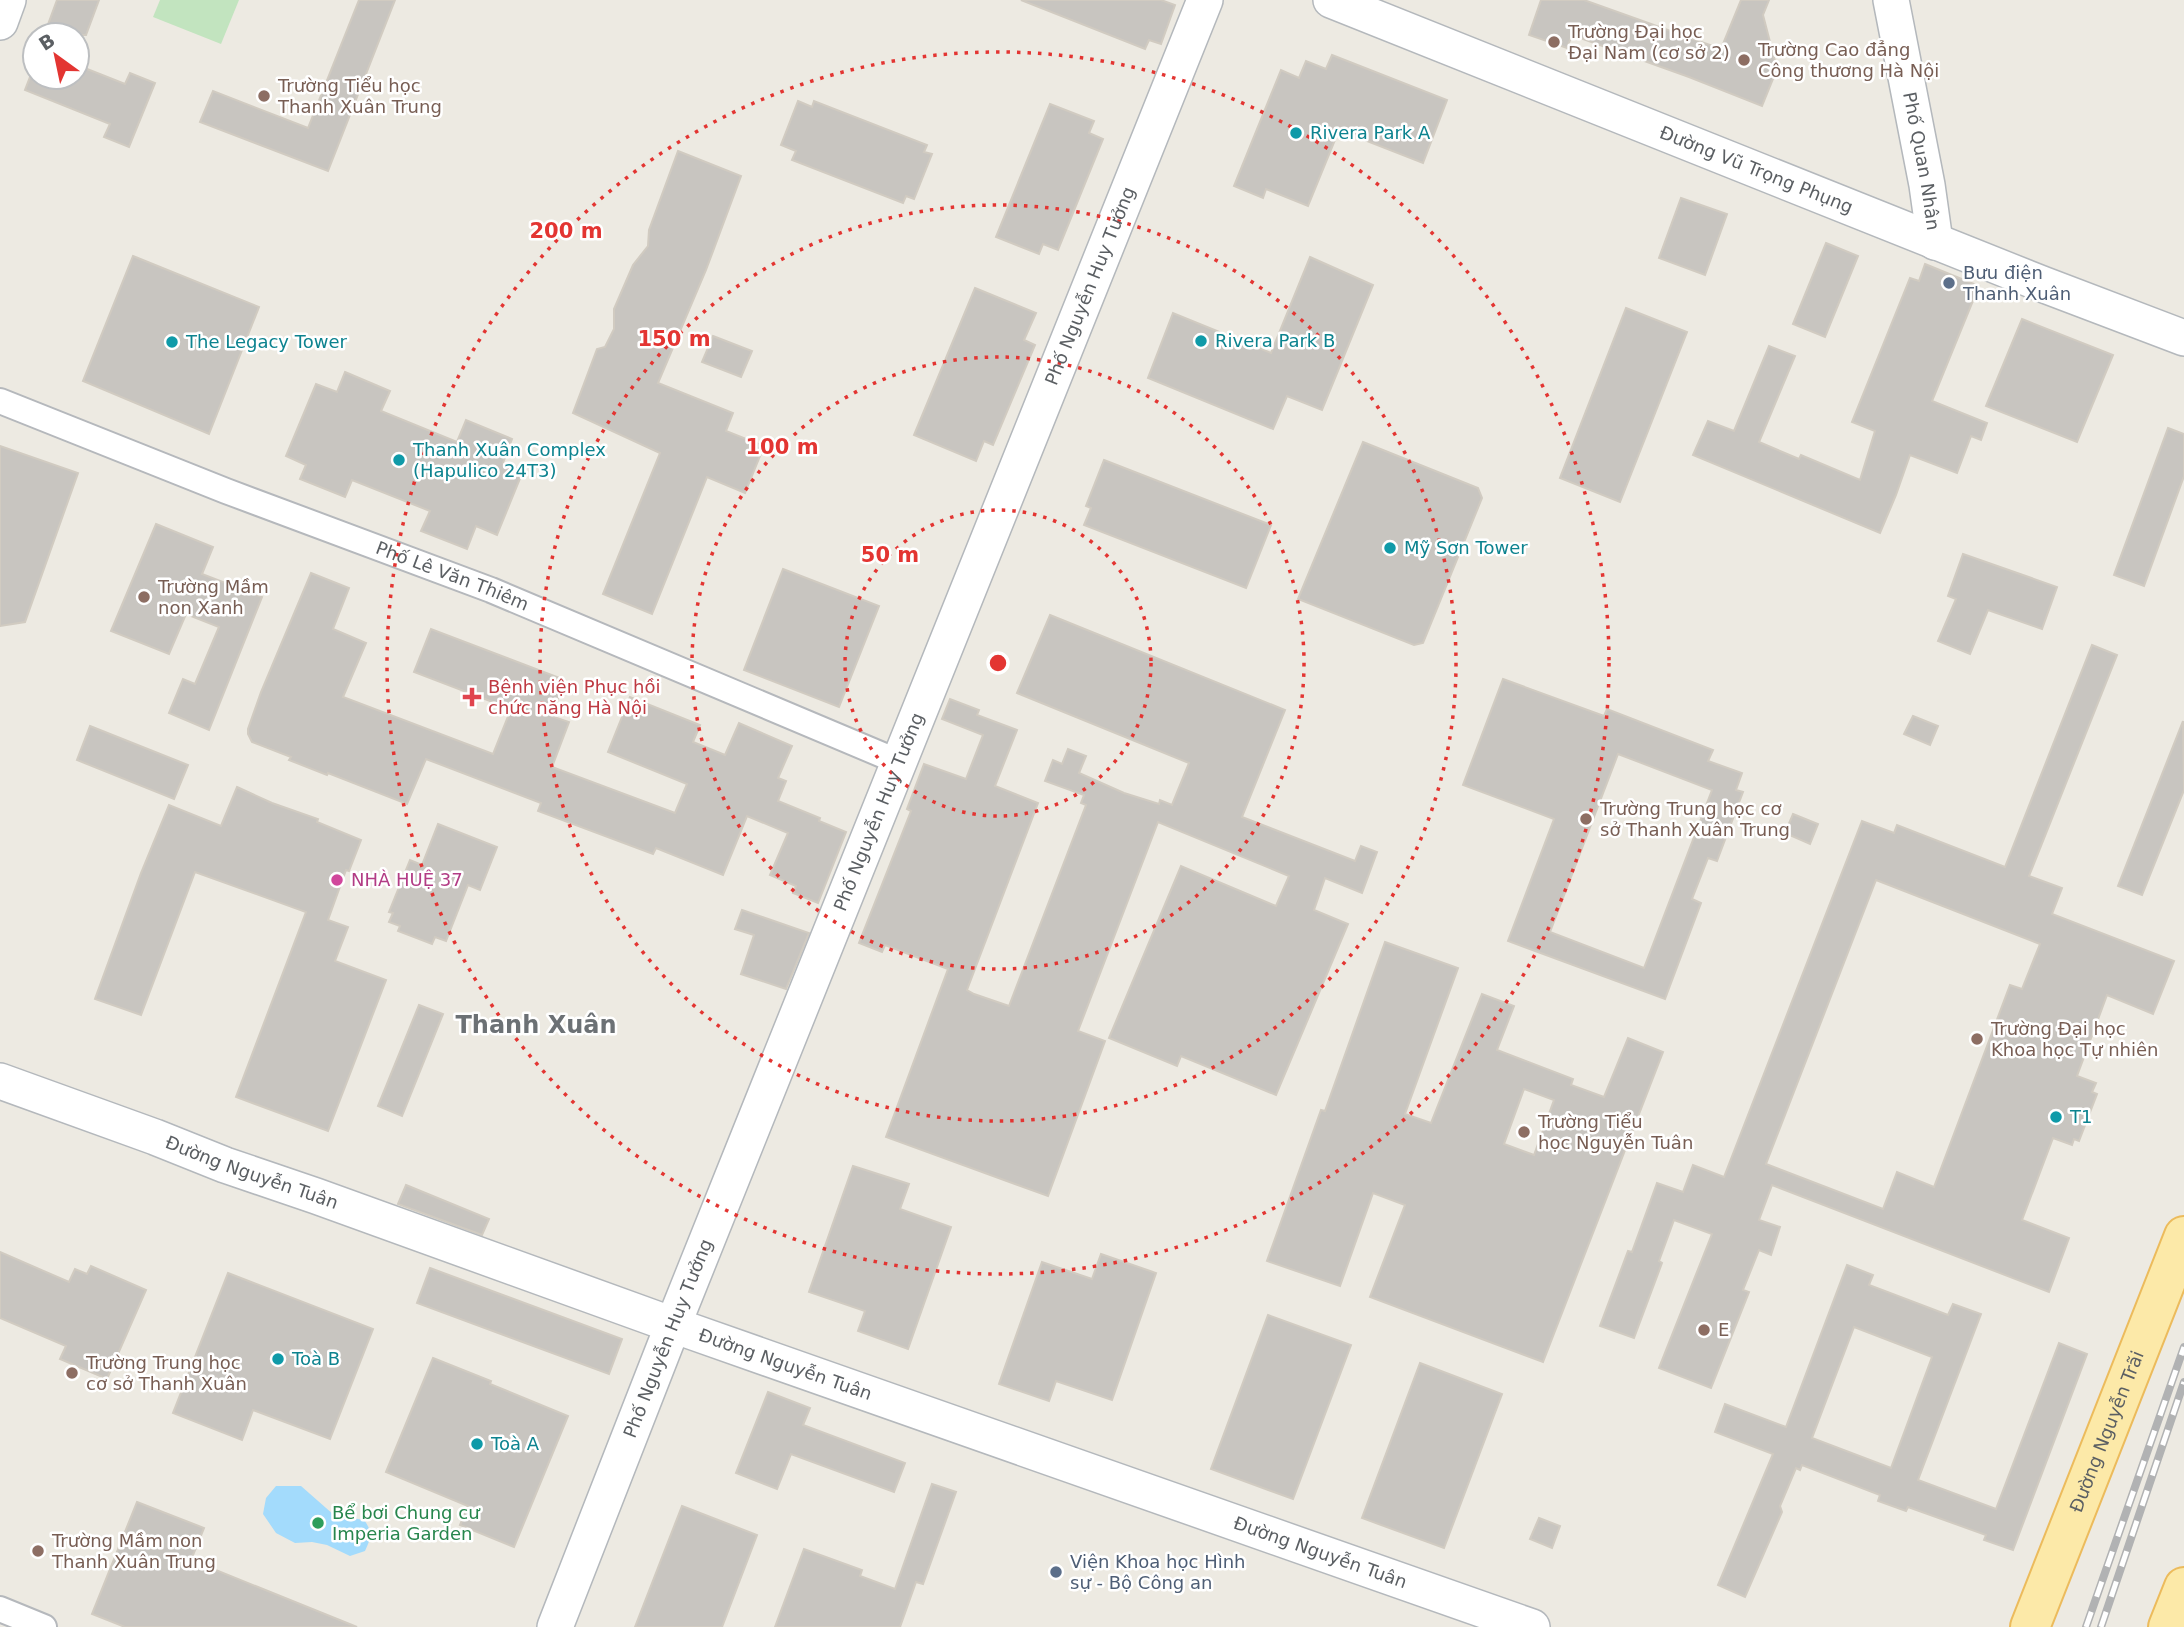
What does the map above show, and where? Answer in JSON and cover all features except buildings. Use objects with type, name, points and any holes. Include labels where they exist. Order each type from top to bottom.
[{"type":"main road","name":"Đường Nguyễn Trãi","points":[[2030,1627],[2184,1236]]},
{"type":"main road","points":[[2168,1627],[2184,1587]]},
{"type":"street","points":[[0,22],[8,0]]},
{"type":"street","name":"Phố Nguyễn Huy Tưởng","points":[[555,1627],[673,1325],[1205,0]]},
{"type":"street","name":"Đường Vũ Trọng Phụng","points":[[1331,0],[1935,242],[2184,338]]},
{"type":"street","name":"Phố Quan Nhân","points":[[1891,0],[1927,185],[1935,242]]},
{"type":"street","name":"Phố Lê Văn Thiêm","points":[[0,401],[226,491],[491,590],[899,762]]},
{"type":"street","name":"Đường Nguyễn Tuân","points":[[0,1081],[155,1137],[225,1166],[1532,1627]]},
{"type":"street","points":[[0,1609],[44,1627]]},
{"type":"green space","points":[[160,0],[239,0],[221,44],[153,17]]},
{"type":"water","name":"Bể bơi Chung cư Imperia Garden","points":[[276,1486],[301,1486],[334,1515],[364,1520],[370,1535],[365,1551],[350,1556],[327,1545],[295,1543],[276,1533],[263,1514],[266,1498]]},
{"type":"railway","points":[[2086,1627],[2184,1347]]},
{"type":"railway","points":[[2101,1627],[2184,1382]]},
{"type":"place","name":"Trường Đại học Đại Nam (cơ sở 2)","points":[[1554,42]]},
{"type":"place","name":"Trường Cao đẳng Công thương Hà Nội","points":[[1744,60]]},
{"type":"place","name":"Trường Tiểu học Thanh Xuân Trung","points":[[264,96]]},
{"type":"place","name":"Rivera Park A","points":[[1296,133]]},
{"type":"place","name":"Bưu điện Thanh Xuân","points":[[1949,283]]},
{"type":"place","name":"Rivera Park B","points":[[1201,341]]},
{"type":"place","name":"The Legacy Tower","points":[[172,342]]},
{"type":"place","name":"Thanh Xuân Complex (Hapulico 24T3)","points":[[399,460]]},
{"type":"place","name":"Mỹ Sơn Tower","points":[[1390,548]]},
{"type":"place","name":"Trường Mầm non Xanh","points":[[144,597]]},
{"type":"place","name":"Bệnh viện Phục hồi chức năng Hà Nội","points":[[472,697]]},
{"type":"place","name":"Trường Trung học cơ sở Thanh Xuân Trung","points":[[1586,819]]},
{"type":"place","name":"NHÀ HUỆ 37","points":[[337,880]]},
{"type":"place","name":"Trường Đại học Khoa học Tự nhiên","points":[[1977,1039]]},
{"type":"place","name":"T1","points":[[2056,1117]]},
{"type":"place","name":"Trường Tiểu học Nguyễn Tuân","points":[[1524,1132]]},
{"type":"place","name":"E","points":[[1704,1330]]},
{"type":"place","name":"Toà B","points":[[278,1359]]},
{"type":"place","name":"Trường Trung học cơ sở Thanh Xuân","points":[[72,1373]]},
{"type":"place","name":"Toà A","points":[[477,1444]]},
{"type":"place","name":"Bể bơi Chung cư Imperia Garden","points":[[318,1523]]},
{"type":"place","name":"Trường Mầm non Thanh Xuân Trung","points":[[38,1551]]},
{"type":"place","name":"Viện Khoa học Hình sự - Bộ Công an","points":[[1056,1572]]},
{"type":"district","name":"Thanh Xuân","points":[[536,1025]]}]
